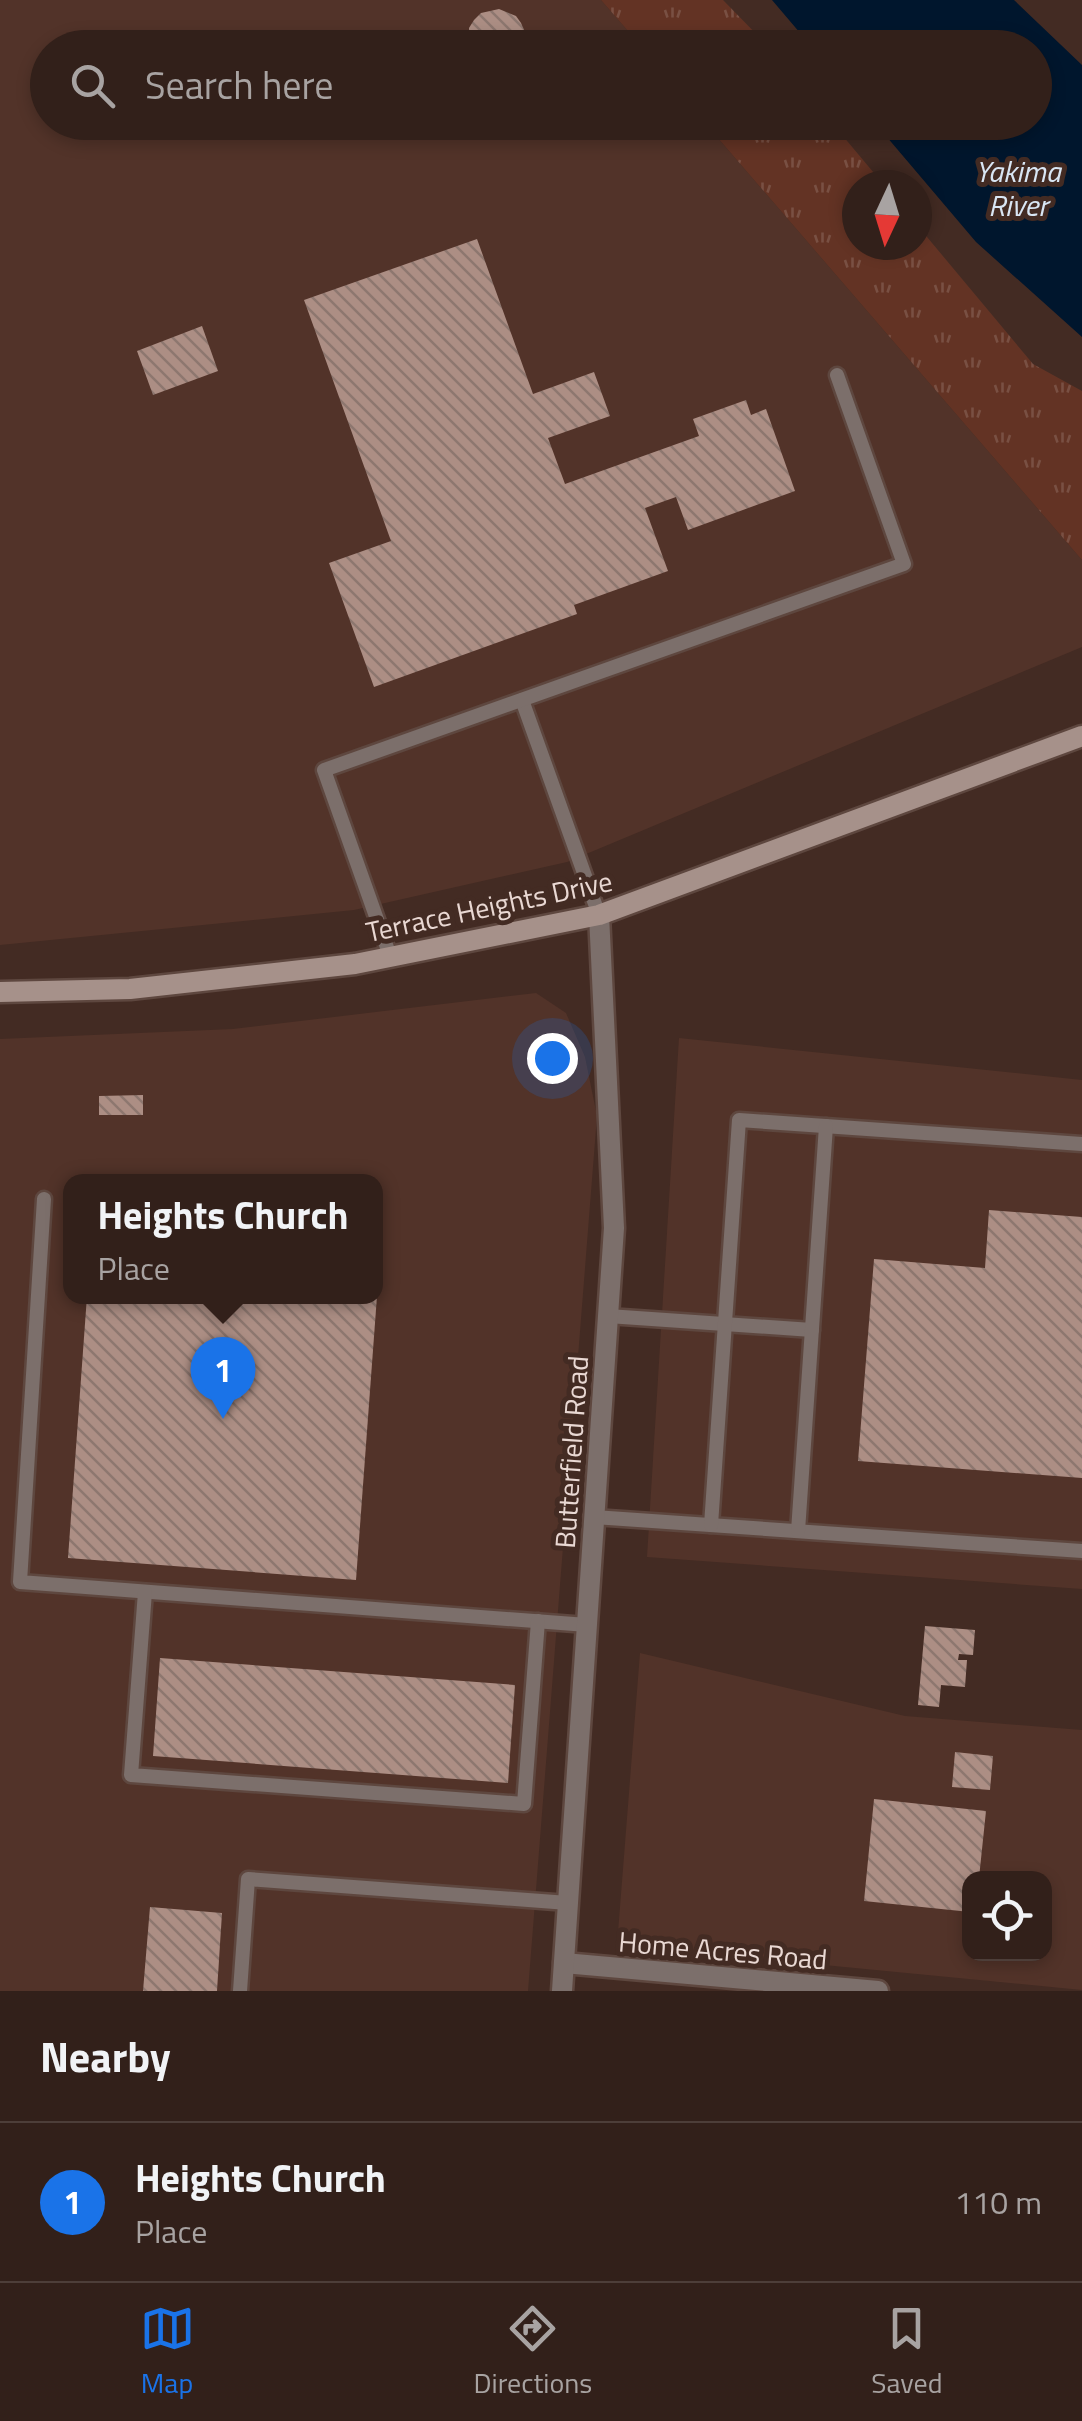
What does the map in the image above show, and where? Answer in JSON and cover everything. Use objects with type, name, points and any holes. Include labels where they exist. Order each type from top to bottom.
[{"type":"main road","name":"Terrace Heights Drive","points":[[0,992],[130,989],[355,964],[599,916],[1082,736]]},
{"type":"street","name":"Butterfield Road","points":[[562,1991],[614,1228],[599,916]]},
{"type":"street","name":"Home Acres Road","points":[[564,1963],[878,1991]]},
{"type":"lane","points":[[390,956],[324,770],[904,564],[837,375]]},
{"type":"lane","points":[[522,700],[599,916]]},
{"type":"lane","points":[[712,1525],[739,1120],[1082,1144]]},
{"type":"lane","points":[[798,1531],[826,1126]]},
{"type":"lane","points":[[44,1199],[20,1582],[587,1625]]},
{"type":"lane","points":[[608,1316],[812,1330]]},
{"type":"lane","points":[[594,1517],[1082,1551]]},
{"type":"lane","points":[[144,1592],[131,1774],[524,1804],[538,1621]]},
{"type":"lane","points":[[240,1991],[248,1879],[568,1902]]},
{"type":"shaded area","points":[[0,0],[601,0],[627,30],[30,30],[30,140],[720,140],[1082,560],[1082,647],[567,862],[354,910],[0,945]]},
{"type":"shaded area","points":[[536,993],[566,1013],[585,1057],[597,1116],[528,1991],[0,1991],[0,1039],[233,1029]]},
{"type":"shaded area","points":[[679,1038],[1082,1080],[1082,1589],[647,1557]]},
{"type":"shaded area","points":[[640,1653],[905,1716],[1082,1730],[1082,1990],[617,1945]]},
{"type":"green space","points":[[601,0],[723,0],[752,30],[627,30]]},
{"type":"green space","points":[[720,140],[846,140],[871,170],[842,170],[842,260],[932,260],[932,243],[1033,364],[1082,391],[1082,560]]},
{"type":"water","name":"Yakima River","points":[[772,0],[1014,0],[1045,30],[798,30]]},
{"type":"water","name":"Yakima River","points":[[1052,36],[1082,65],[1082,337],[976,242],[932,190],[932,170],[915,170],[889,140],[1052,140]]},
{"type":"building","points":[[499,9],[516,16],[524,30],[469,30],[481,13]]},
{"type":"building","points":[[477,239],[533,394],[594,372],[610,416],[548,438],[565,484],[699,436],[693,419],[746,400],[751,415],[766,409],[795,491],[688,530],[676,497],[645,508],[668,571],[574,605],[577,614],[374,687],[329,563],[391,541],[304,300]]},
{"type":"building","points":[[202,326],[218,371],[153,395],[137,351]]},
{"type":"building","points":[[143,1095],[143,1115],[99,1115],[99,1096]]},
{"type":"building","points":[[989,1210],[1082,1217],[1082,1478],[858,1461],[874,1259],[985,1268]]},
{"type":"building","points":[[86,1304],[376,1304],[356,1580],[68,1558]]},
{"type":"building","points":[[925,1626],[975,1630],[973,1655],[959,1654],[958,1660],[967,1660],[965,1687],[941,1685],[939,1707],[918,1705]]},
{"type":"building","points":[[160,1658],[515,1685],[508,1783],[153,1756]]},
{"type":"building","points":[[955,1752],[993,1756],[990,1790],[952,1787]]},
{"type":"building","points":[[874,1799],[986,1811],[980,1871],[962,1871],[962,1911],[864,1901]]},
{"type":"building","points":[[150,1907],[222,1913],[217,1991],[143,1991]]},
{"type":"place","name":"Heights Church","points":[[223,1419]]}]
